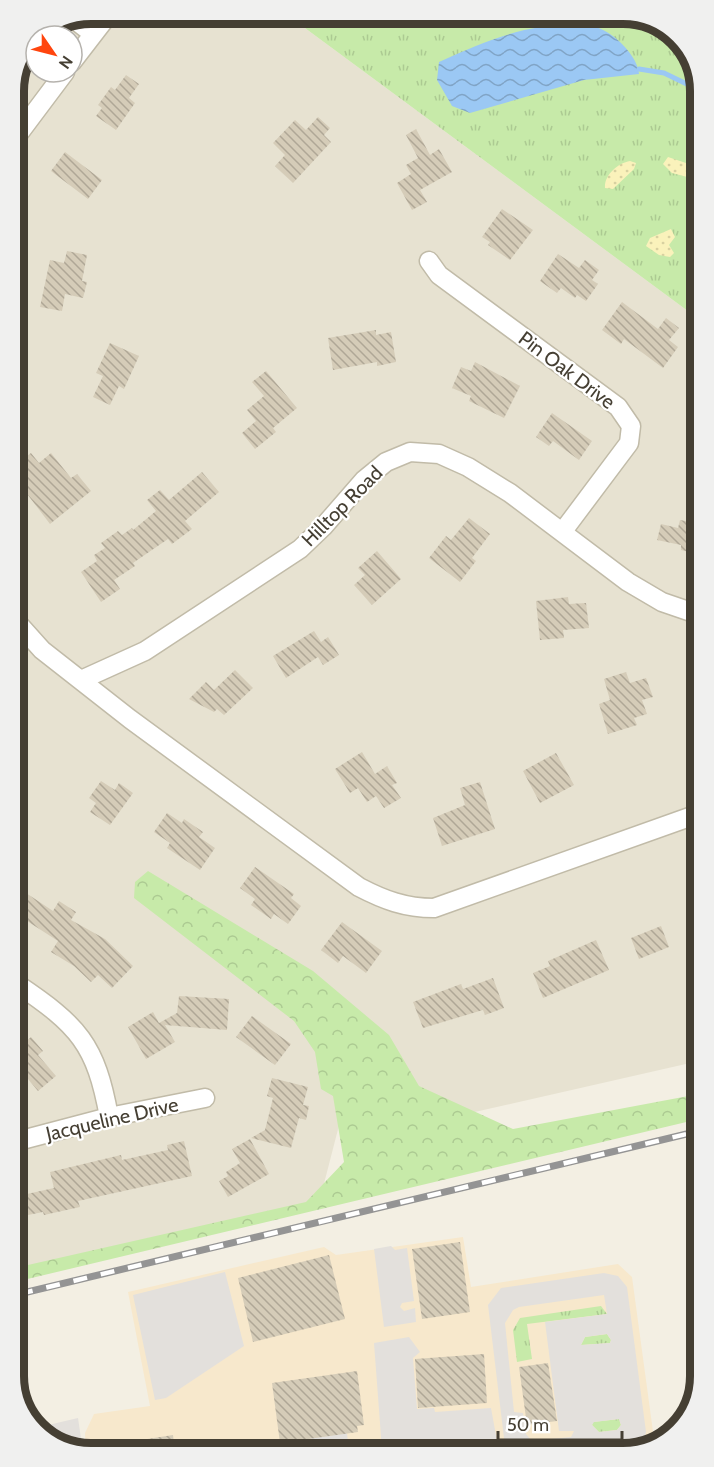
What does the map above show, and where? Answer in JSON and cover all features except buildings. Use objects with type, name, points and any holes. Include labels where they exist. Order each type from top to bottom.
[{"type":"street","points":[[84,46],[101,24]]},
{"type":"street","points":[[81,25],[93,34]]},
{"type":"street","points":[[24,127],[56,84]]},
{"type":"street","name":"Pin Oak Drive","points":[[429,261],[440,275],[618,407],[631,426],[629,443],[563,531]]},
{"type":"street","name":"Hilltop Road","points":[[81,680],[145,651],[300,549],[324,527],[364,480],[386,462],[410,452],[439,454],[468,467],[510,493],[563,531],[628,582],[662,602],[690,612]]},
{"type":"street","points":[[24,630],[42,650],[81,680],[359,887],[385,900],[413,908],[434,908],[690,817]]},
{"type":"street","points":[[24,989],[58,1011],[86,1041],[101,1073],[109,1117]]},
{"type":"street","name":"Jacqueline Drive","points":[[24,1139],[109,1117],[205,1098]]},
{"type":"shaded area","points":[[91,24],[84,33],[84,25]]},
{"type":"shaded area","points":[[111,24],[300,24],[690,313],[690,1063],[382,1133],[344,1106],[319,1203],[24,1272],[24,140],[66,84],[84,84],[84,59]]},
{"type":"shaded area","points":[[24,84],[46,84],[24,114]]},
{"type":"shaded area","points":[[463,1237],[471,1287],[618,1264],[632,1277],[654,1436],[636,1442],[623,1443],[85,1443],[85,1433],[94,1414],[150,1406],[128,1292],[324,1247],[336,1255]]},
{"type":"shaded area","points":[[391,1246],[395,1250],[407,1248],[414,1301],[402,1303],[400,1307],[404,1311],[415,1308],[416,1322],[384,1327],[374,1249]]},
{"type":"shaded area","points":[[225,1272],[244,1346],[166,1398],[155,1400],[133,1295]]},
{"type":"shaded area","points":[[604,1273],[618,1276],[627,1287],[646,1432],[644,1439],[623,1443],[506,1443],[488,1305],[501,1288]],"holes":[[[604,1295],[607,1314],[545,1322],[559,1431],[574,1431],[571,1437],[532,1441],[526,1434],[523,1413],[514,1412],[505,1323],[513,1310],[519,1307]],[[607,1334],[611,1340],[610,1343],[581,1345],[585,1337]],[[619,1419],[621,1425],[617,1430],[599,1432],[592,1425],[594,1422]]]},
{"type":"shaded area","points":[[409,1337],[420,1352],[413,1358],[417,1409],[434,1408],[435,1412],[491,1408],[497,1441],[495,1443],[381,1443],[374,1343]]},
{"type":"shaded area","points":[[78,1418],[82,1442],[57,1434],[46,1425]]},
{"type":"shaded area","points":[[347,1433],[348,1443],[284,1443]]},
{"type":"green space","points":[[300,24],[628,24],[645,28],[664,38],[681,57],[689,78],[690,313]]},
{"type":"green space","points":[[148,871],[313,971],[389,1035],[419,1086],[513,1129],[690,1096],[690,1121],[24,1280],[24,1266],[306,1202],[344,1162],[333,1096],[321,1089],[315,1052],[294,1021],[134,898],[135,882]]},
{"type":"green space","points":[[601,1306],[607,1314],[527,1324],[532,1359],[517,1362],[513,1330],[520,1318]]},
{"type":"green space","points":[[607,1334],[611,1340],[610,1343],[581,1345],[585,1337]]},
{"type":"green space","points":[[619,1419],[621,1425],[617,1430],[599,1432],[592,1425],[593,1422]]},
{"type":"sand","points":[[668,157],[690,164],[690,178],[672,173],[663,164]]},
{"type":"sand","points":[[630,161],[636,163],[634,169],[613,189],[605,188],[605,183],[613,170]]},
{"type":"sand","points":[[671,229],[675,237],[669,245],[674,253],[670,257],[659,255],[646,246],[650,238]]},
{"type":"water","points":[[572,24],[598,28],[614,37],[631,54],[639,74],[584,80],[470,113],[452,106],[437,80],[439,62],[471,48],[520,31]]},
{"type":"waterway","points":[[639,69],[664,73],[690,85]]},
{"type":"railway","points":[[24,1293],[690,1133]]}]
